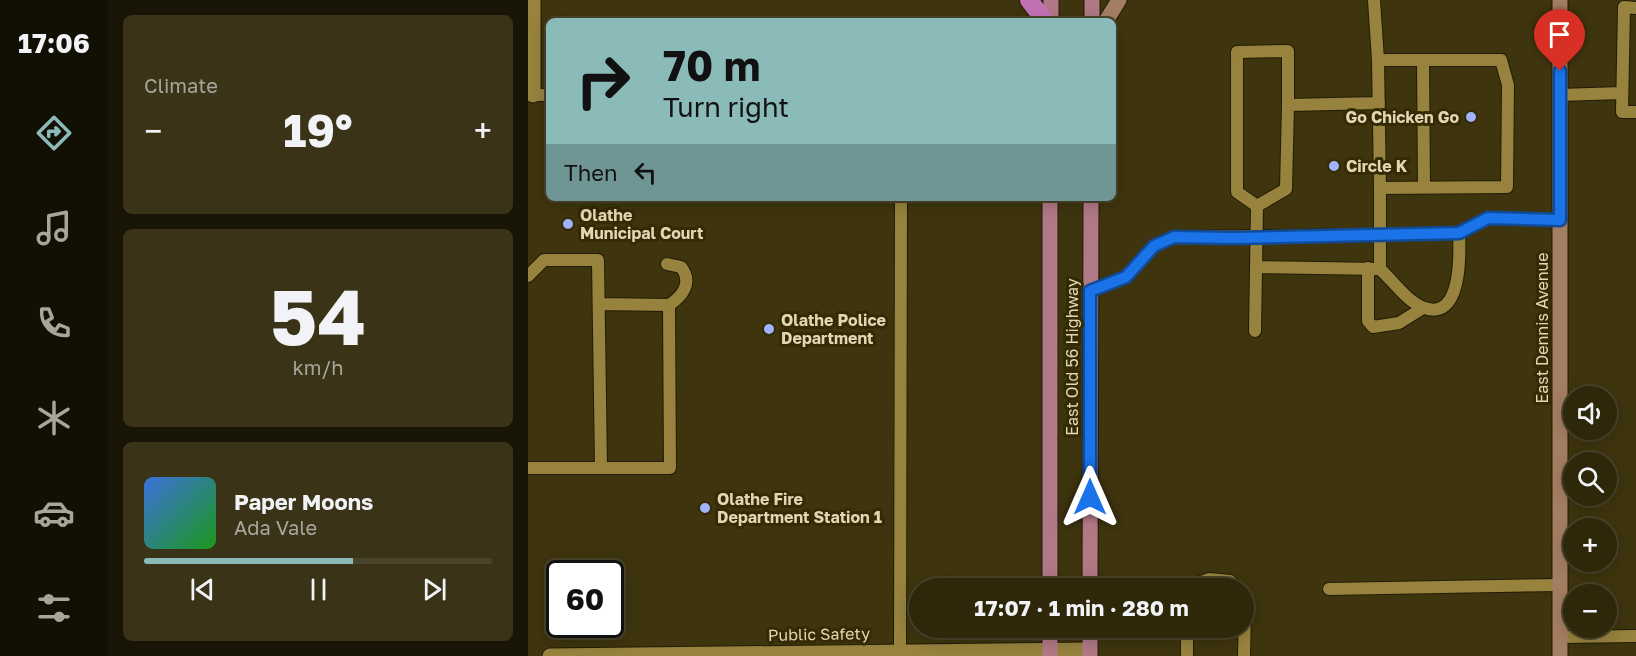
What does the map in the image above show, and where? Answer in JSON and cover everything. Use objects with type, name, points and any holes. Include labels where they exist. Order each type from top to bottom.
[{"type":"highway","points":[[1029,0],[1043,18]]},
{"type":"main road","points":[[1051,0],[1051,18]]},
{"type":"main road","points":[[1092,0],[1092,18]]},
{"type":"main road","name":"East Old 56 Highway","points":[[1050,201],[1050,578]]},
{"type":"main road","name":"East Old 56 Highway","points":[[1090,578],[1091,201]]},
{"type":"street","points":[[530,95],[533,0]]},
{"type":"street","points":[[1108,18],[1119,0]]},
{"type":"street","name":"East Dennis Avenue","points":[[1560,0],[1560,656]]},
{"type":"street","name":"Public Safety","points":[[550,656],[839,654],[900,650],[1090,653]]},
{"type":"lane","points":[[1374,0],[1378,60],[1380,235],[1368,321],[1373,327],[1399,323],[1423,308]]},
{"type":"lane","points":[[1636,8],[1624,7],[1622,93],[1622,112],[1636,112]]},
{"type":"lane","points":[[1288,51],[1286,189],[1257,206],[1236,192],[1237,52],[1288,51]]},
{"type":"lane","points":[[1378,60],[1500,60],[1508,85],[1507,187],[1380,188]]},
{"type":"lane","points":[[1423,60],[1424,188]]},
{"type":"lane","points":[[1559,95],[1622,93]]},
{"type":"lane","points":[[530,95],[546,95]]},
{"type":"lane","points":[[1288,105],[1379,103]]},
{"type":"lane","points":[[900,650],[901,201]]},
{"type":"lane","points":[[1255,331],[1257,206]]},
{"type":"lane","points":[[1090,291],[1126,277],[1154,246],[1174,237],[1459,233],[1488,218],[1560,220]]},
{"type":"lane","points":[[1257,267],[1374,269],[1423,308],[1438,309],[1447,304],[1454,292],[1459,275],[1459,233]]},
{"type":"lane","points":[[528,276],[544,260],[598,260],[601,468]]},
{"type":"lane","points":[[599,304],[669,305],[680,299],[685,292],[686,280],[681,267],[667,264]]},
{"type":"lane","points":[[528,468],[670,468],[669,305]]},
{"type":"lane","points":[[1329,589],[1560,585]]},
{"type":"lane","points":[[1560,637],[1636,636]]},
{"type":"lane","points":[[1187,638],[1187,656]]},
{"type":"lane","points":[[1244,638],[1244,656]]},
{"type":"place","name":"Go Chicken Go","points":[[1471,117]]},
{"type":"place","name":"Circle K","points":[[1334,166]]},
{"type":"place","name":"Olathe Municipal Court","points":[[568,224]]},
{"type":"place","name":"Olathe Police Department","points":[[769,329]]},
{"type":"place","name":"Olathe Fire Department Station 1","points":[[705,508]]},
{"type":"route","points":[[1090,497],[1090,291],[1126,277],[1154,246],[1174,237],[1233,238],[1459,233],[1488,218],[1560,220],[1560,71]]}]
